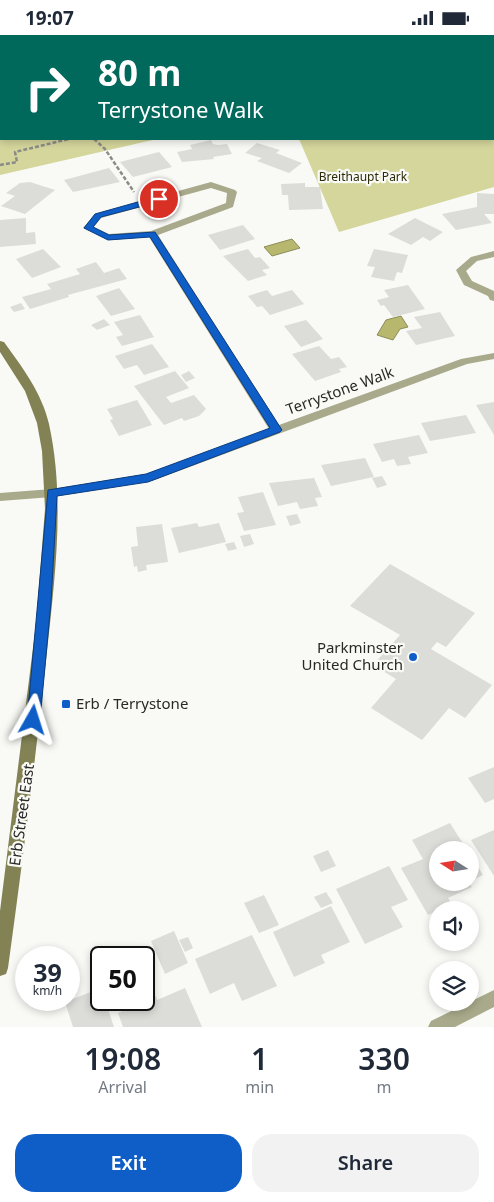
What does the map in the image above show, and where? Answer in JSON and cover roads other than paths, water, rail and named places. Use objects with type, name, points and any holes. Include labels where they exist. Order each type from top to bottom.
[{"type":"main road","name":"Erb Street East","points":[[0,343],[32,388],[42,423],[52,493],[45,602],[27,775],[0,968]]},
{"type":"street","points":[[211,185],[232,192],[230,205],[152,234],[108,237],[88,228],[98,216],[211,185]]},
{"type":"street","points":[[152,234],[276,430]]},
{"type":"street","points":[[493,295],[468,283],[462,270],[474,259],[494,254]]},
{"type":"street","name":"Terrystone Walk","points":[[0,497],[52,493],[148,478],[465,361],[494,356]]},
{"type":"street","points":[[437,1027],[494,998]]},
{"type":"place","name":"Parkminster United Church","points":[[413,657]]},
{"type":"place","name":"Erb / Terrystone","points":[[66,704]]},
{"type":"park label","name":"Breithaupt Park","points":[[363,177]]}]
